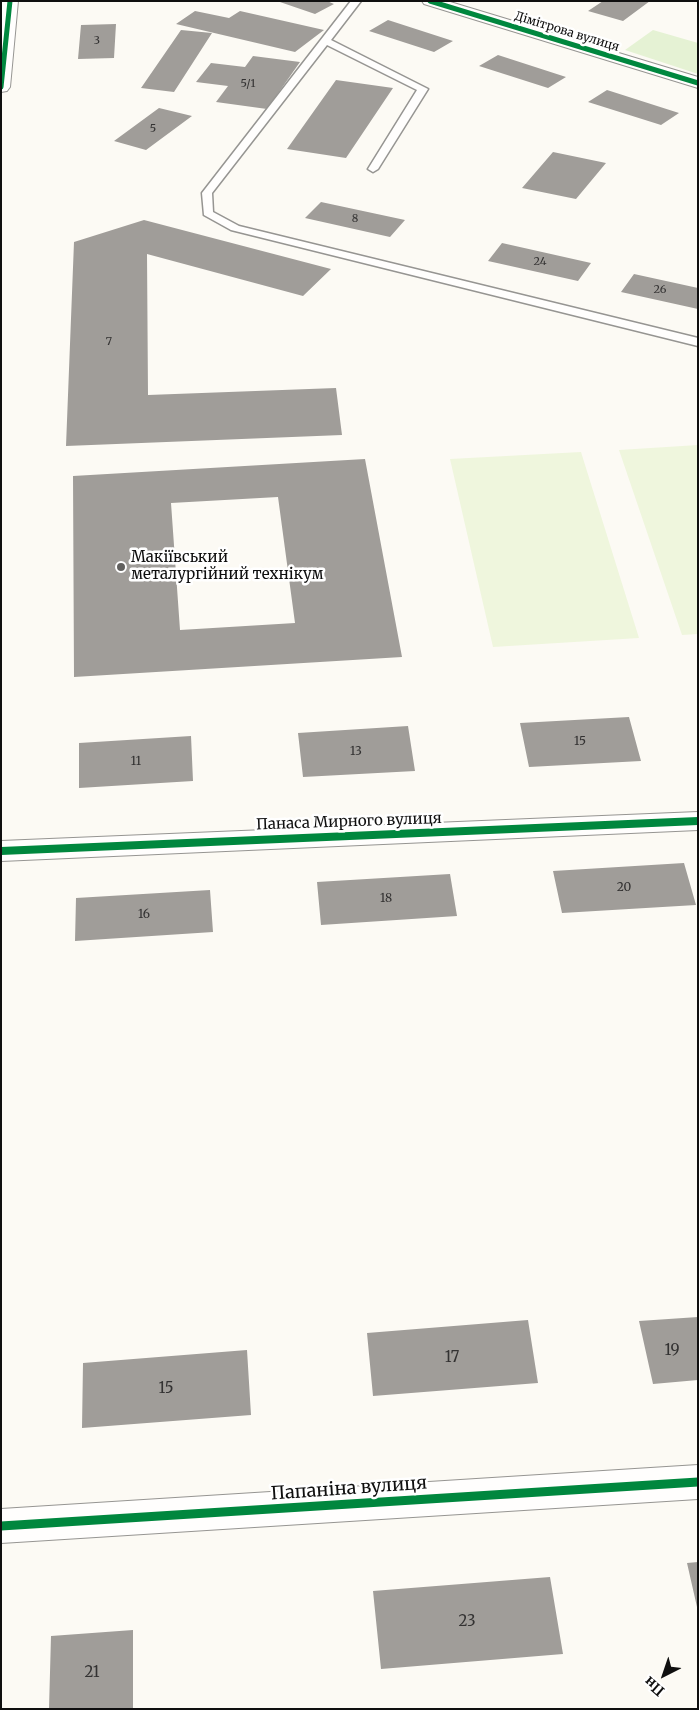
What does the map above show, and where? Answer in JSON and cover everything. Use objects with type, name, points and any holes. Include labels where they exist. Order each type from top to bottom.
[{"type":"street","points":[[1,87],[10,1]]},
{"type":"street","name":"Дімітрова вулиця","points":[[430,1],[698,83]]},
{"type":"street","name":"Панаса Мирного вулиця","points":[[1,851],[698,821]]},
{"type":"street","name":"Папаніна вулиця","points":[[1,1526],[698,1482]]},
{"type":"lane","points":[[356,1],[207,193],[208,213],[235,228],[698,342]]},
{"type":"lane","points":[[325,41],[424,90],[373,169]]},
{"type":"green space","points":[[653,30],[698,43],[698,74],[625,50]]},
{"type":"green space","points":[[698,445],[698,634],[682,635],[619,450]]},
{"type":"green space","points":[[581,452],[639,638],[493,647],[450,459]]},
{"type":"building","points":[[277,1],[327,1],[334,4],[315,14]]},
{"type":"building","points":[[603,1],[650,1],[623,21],[588,11]]},
{"type":"building","points":[[195,11],[229,18],[240,11],[324,30],[295,52],[176,24]]},
{"type":"building","points":[[388,20],[453,41],[434,52],[369,31]]},
{"type":"building","points":[[116,24],[114,58],[78,59],[81,25]]},
{"type":"building","points":[[181,30],[212,33],[174,92],[141,88]]},
{"type":"building","points":[[498,55],[566,77],[548,88],[479,66]]},
{"type":"building","points":[[253,56],[300,62],[267,109],[216,102],[228,86],[196,82],[211,63],[245,67]]},
{"type":"building","points":[[336,80],[393,88],[346,158],[287,149]]},
{"type":"building","points":[[607,90],[679,113],[661,125],[588,102]]},
{"type":"building","points":[[159,108],[192,116],[146,150],[114,141]]},
{"type":"building","points":[[553,152],[606,163],[576,199],[522,188]]},
{"type":"building","points":[[321,202],[405,220],[390,237],[305,218]]},
{"type":"building","points":[[144,220],[331,269],[303,296],[147,254],[148,395],[336,388],[342,435],[66,446],[74,242]]},
{"type":"building","points":[[502,243],[591,263],[578,281],[488,261]]},
{"type":"building","points":[[634,274],[698,288],[698,309],[621,292]]},
{"type":"building","points":[[365,459],[402,657],[74,677],[73,476]],"holes":[[[278,497],[295,623],[180,630],[171,503]]]},
{"type":"building","points":[[629,717],[641,761],[529,767],[520,723]]},
{"type":"building","points":[[408,726],[415,771],[303,777],[298,733]]},
{"type":"building","points":[[191,736],[193,781],[79,788],[79,743]]},
{"type":"building","points":[[684,863],[696,905],[562,913],[553,871]]},
{"type":"building","points":[[450,874],[457,916],[321,925],[317,882]]},
{"type":"building","points":[[210,890],[213,932],[75,941],[76,898]]},
{"type":"building","points":[[698,1317],[698,1380],[653,1384],[639,1321]]},
{"type":"building","points":[[528,1320],[538,1383],[373,1396],[367,1333]]},
{"type":"building","points":[[247,1350],[251,1415],[82,1428],[83,1363]]},
{"type":"building","points":[[698,1562],[698,1607],[697,1607],[687,1563]]},
{"type":"building","points":[[550,1577],[563,1654],[381,1669],[373,1591]]},
{"type":"building","points":[[133,1630],[133,1709],[49,1709],[51,1636]]},
{"type":"cycle path","points":[[1,87],[10,1]]},
{"type":"cycle path","points":[[430,1],[698,83]]},
{"type":"cycle path","points":[[1,851],[698,821]]},
{"type":"cycle path","points":[[1,1526],[698,1482]]},
{"type":"place","name":"Макіївський металургійний технікум","points":[[121,567]]}]
